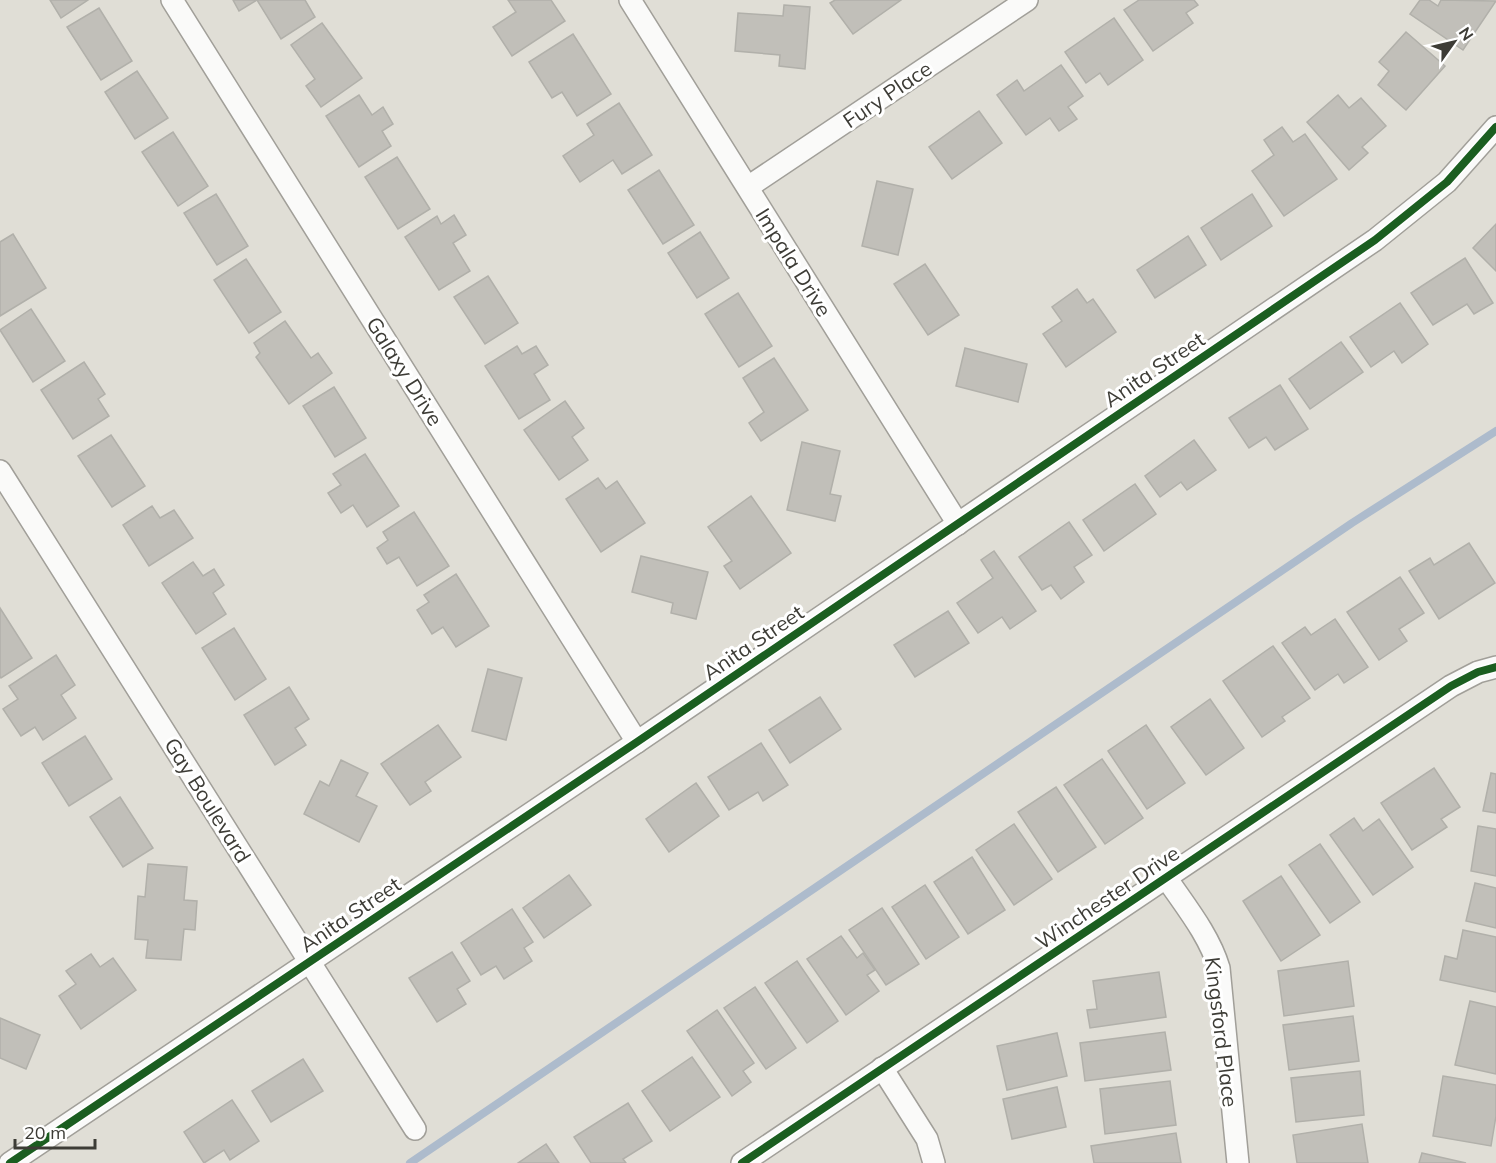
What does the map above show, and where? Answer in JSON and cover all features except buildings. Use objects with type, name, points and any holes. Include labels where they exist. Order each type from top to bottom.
[{"type":"street","name":"Galaxy Drive","points":[[172,0],[637,742]]},
{"type":"street","name":"Impala Drive","points":[[630,0],[958,524]]},
{"type":"street","name":"Fury Place","points":[[748,187],[1027,0]]},
{"type":"street","name":"Anita Street","points":[[10,1163],[637,742],[1383,235],[1447,182],[1496,127]]},
{"type":"street","name":"Gay Boulevard","points":[[0,471],[415,1129]]},
{"type":"street","name":"Winchester Drive","points":[[742,1163],[1451,686],[1478,672],[1496,667]]},
{"type":"street","name":"Kingsford Place","points":[[1167,879],[1204,933],[1214,951],[1219,968],[1238,1163]]},
{"type":"street","points":[[882,1068],[927,1138],[934,1163]]},
{"type":"waterway","points":[[410,1163],[1352,523],[1496,431]]},
{"type":"cycle path","points":[[10,1163],[637,742],[1375,240],[1447,182],[1496,127]]},
{"type":"cycle path","points":[[742,1163],[1451,686],[1478,672],[1496,667]]}]
